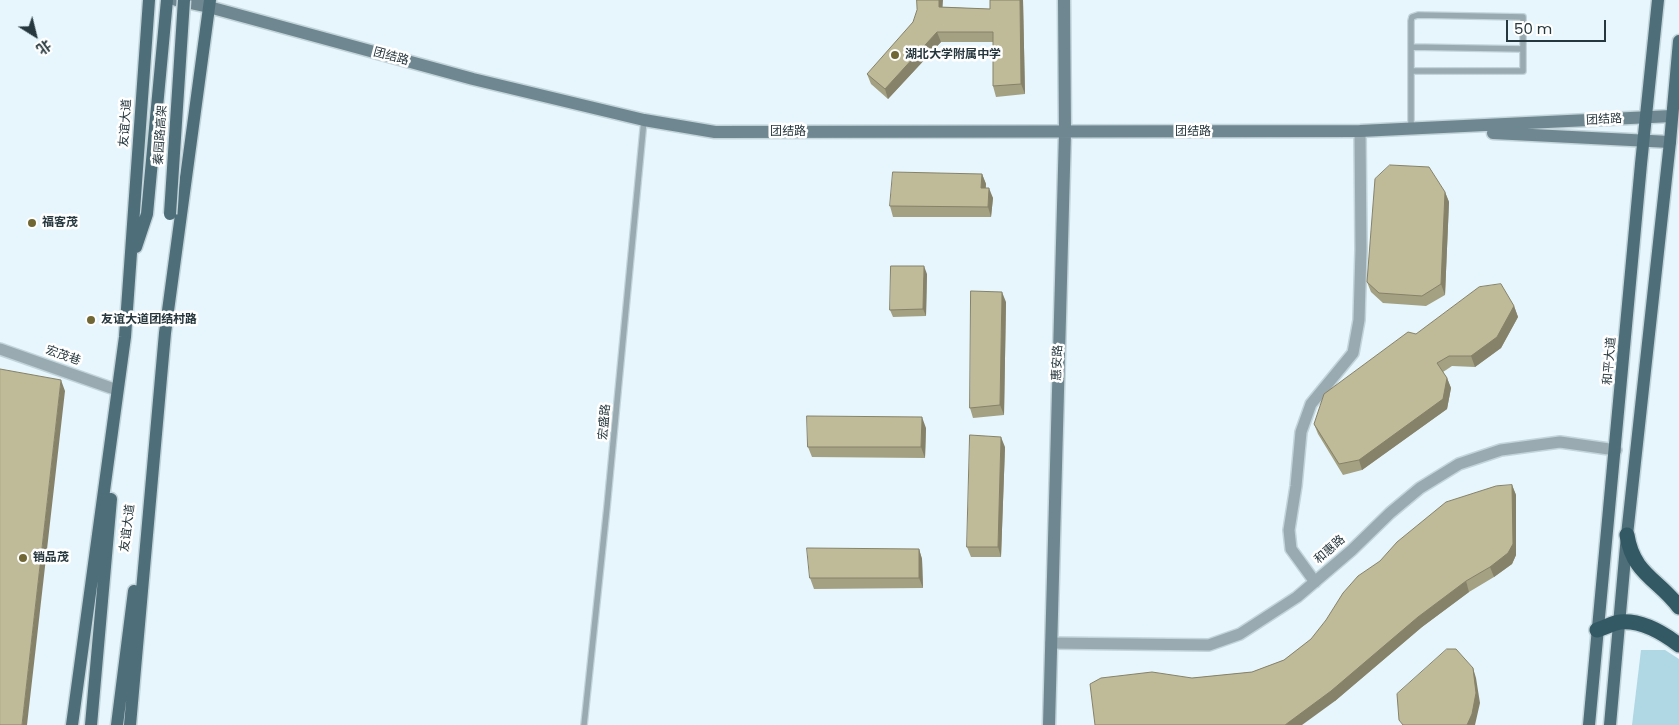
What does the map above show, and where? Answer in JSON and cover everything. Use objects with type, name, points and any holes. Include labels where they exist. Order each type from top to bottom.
[{"type":"highway","points":[[1627,535],[1629,546],[1642,570],[1679,607]]},
{"type":"highway","points":[[1597,630],[1618,622],[1637,623],[1652,629],[1679,645]]},
{"type":"main road","name":"友谊大道","points":[[91,725],[130,265],[149,0]]},
{"type":"main road","name":"秦园路高架","points":[[130,265],[148,214],[167,0]]},
{"type":"main road","name":"秦园路高架","points":[[173,272],[170,214],[184,0]]},
{"type":"main road","name":"和平大道","points":[[1589,725],[1658,0]]},
{"type":"main road","name":"友谊大道","points":[[118,725],[165,334],[210,4]]},
{"type":"main road","points":[[1610,725],[1618,622],[1670,142],[1679,41]]},
{"type":"main road","name":"友谊大道","points":[[130,725],[165,334]]},
{"type":"main road","name":"友谊大道","points":[[72,725],[124,337]]},
{"type":"street","name":"团结路","points":[[176,0],[210,4],[473,80],[644,120],[716,132],[1360,131],[1672,116]]},
{"type":"street","name":"惠安路","points":[[1048,725],[1065,132],[1064,0]]},
{"type":"street","name":"团结路","points":[[1413,129],[1670,142]]},
{"type":"street","points":[[1315,582],[1291,549],[1289,530],[1296,486],[1301,432],[1311,404],[1353,353],[1359,320],[1361,250],[1360,131]]},
{"type":"street","name":"宏茂巷","points":[[0,349],[117,390]]},
{"type":"street","name":"和惠路","points":[[1051,643],[1209,645],[1240,634],[1298,597],[1420,488],[1458,464],[1501,450],[1560,442],[1616,450]]},
{"type":"lane","points":[[1411,71],[1523,71],[1523,18],[1418,14],[1412,17],[1411,71],[1413,129]]},
{"type":"lane","points":[[1411,48],[1523,50]]},
{"type":"lane","name":"宏盛路","points":[[584,725],[644,120]]},
{"type":"shaded area","points":[[1641,650],[1665,650],[1679,659],[1679,725],[1632,725]]},
{"type":"building","points":[[917,0],[939,0],[939,7],[990,9],[990,0],[1020,0],[1021,84],[993,86],[993,32],[937,32],[885,89],[867,74],[913,22],[917,10]]},
{"type":"building","points":[[1390,165],[1429,167],[1445,192],[1441,284],[1422,296],[1379,293],[1367,282],[1375,179]]},
{"type":"building","points":[[893,172],[982,174],[981,188],[989,188],[988,207],[890,206]]},
{"type":"building","points":[[891,266],[924,266],[923,309],[890,310]]},
{"type":"building","points":[[1501,284],[1514,306],[1497,337],[1471,356],[1449,356],[1437,363],[1447,378],[1443,399],[1359,460],[1339,464],[1314,424],[1324,394],[1408,332],[1416,334],[1479,287]]},
{"type":"building","points":[[971,291],[1002,292],[1000,405],[970,408]]},
{"type":"building","name":"销品茂","points":[[0,369],[61,380],[22,725],[0,725]]},
{"type":"building","points":[[807,416],[922,417],[921,447],[808,447]]},
{"type":"building","points":[[970,435],[1001,437],[998,547],[967,547]]},
{"type":"building","points":[[1512,485],[1513,544],[1508,553],[1490,567],[1466,581],[1418,617],[1331,691],[1285,725],[1095,725],[1090,684],[1101,678],[1152,672],[1192,678],[1252,672],[1284,660],[1311,639],[1343,593],[1358,576],[1380,561],[1397,542],[1446,502],[1496,486]]},
{"type":"building","points":[[807,548],[919,549],[919,578],[810,578]]},
{"type":"building","points":[[1447,649],[1456,649],[1473,668],[1476,693],[1472,714],[1467,725],[1403,725],[1399,720],[1397,694]]},
{"type":"place","name":"湖北大学附属中学","points":[[895,55]]},
{"type":"place","name":"福客茂","points":[[32,223]]},
{"type":"place","name":"友谊大道团结村路","points":[[91,320]]},
{"type":"place","name":"销品茂","points":[[23,558]]}]
